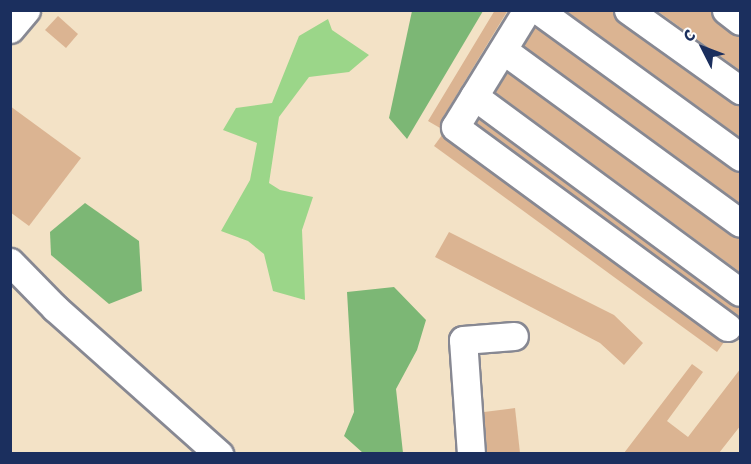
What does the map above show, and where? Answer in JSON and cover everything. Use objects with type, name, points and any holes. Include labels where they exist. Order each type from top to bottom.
[{"type":"lane","points":[[527,10],[455,127],[727,327]]},
{"type":"lane","points":[[538,10],[741,157]]},
{"type":"lane","points":[[628,10],[741,90]]},
{"type":"lane","points":[[726,10],[741,21]]},
{"type":"lane","points":[[10,29],[25,11]]},
{"type":"lane","points":[[503,50],[741,224]]},
{"type":"lane","points":[[474,96],[741,292]]},
{"type":"lane","points":[[10,262],[56,308],[219,453]]},
{"type":"lane","points":[[471,453],[463,340],[514,336]]},
{"type":"green space","points":[[412,11],[483,11],[407,139],[389,118]]},
{"type":"green space","points":[[328,19],[332,30],[369,55],[349,72],[309,77],[279,117],[269,183],[280,190],[313,197],[302,230],[305,300],[273,291],[264,254],[248,241],[221,231],[250,180],[257,143],[223,130],[236,108],[272,103],[299,36]]},
{"type":"green space","points":[[85,203],[139,241],[142,291],[109,304],[51,255],[50,232]]},
{"type":"green space","points":[[394,287],[426,320],[417,350],[396,389],[403,453],[363,453],[344,436],[354,412],[347,292]]},
{"type":"building","points":[[495,10],[508,10],[442,119],[440,128],[428,121]]},
{"type":"building","points":[[565,10],[613,10],[619,23],[731,103],[741,105],[741,138]]},
{"type":"building","points":[[656,10],[711,10],[716,22],[741,36],[741,71]]},
{"type":"building","points":[[58,16],[78,34],[66,48],[45,30]]},
{"type":"building","points":[[535,27],[731,170],[741,172],[741,204],[524,46]]},
{"type":"building","points":[[507,72],[731,236],[741,238],[741,273],[495,92]]},
{"type":"building","points":[[10,106],[81,158],[29,226],[10,212]]},
{"type":"building","points":[[478,119],[731,305],[741,307],[740,319],[476,123]]},
{"type":"building","points":[[442,135],[724,342],[717,352],[434,146]]},
{"type":"building","points":[[449,232],[614,315],[643,343],[624,365],[600,343],[435,257]]},
{"type":"building","points":[[692,364],[703,372],[667,421],[688,437],[741,368],[741,425],[719,453],[624,453]]},
{"type":"building","points":[[515,408],[520,453],[487,453],[484,412]]}]
